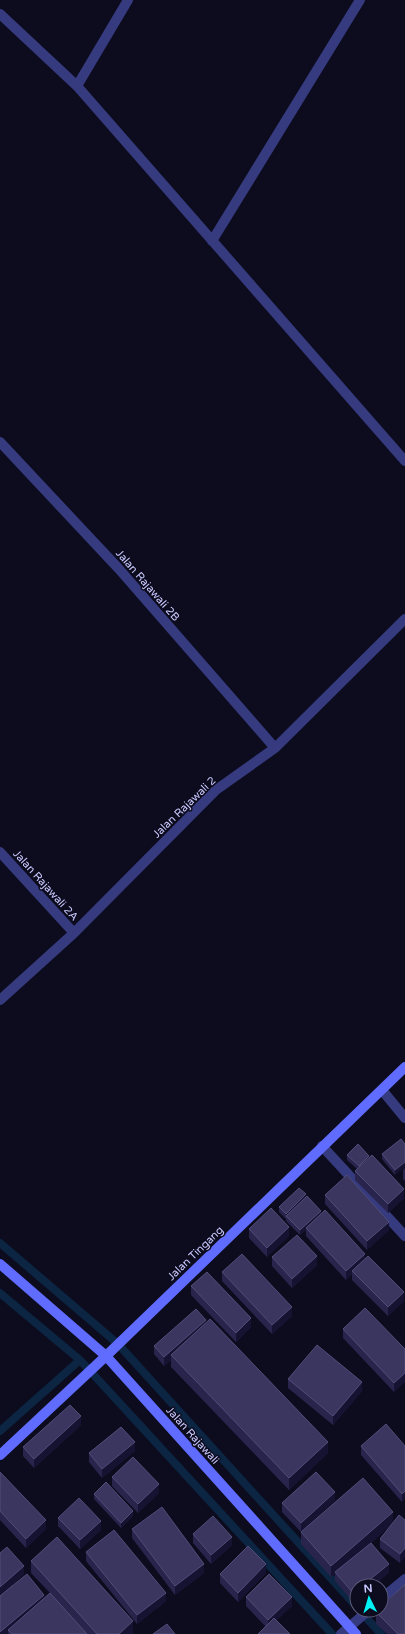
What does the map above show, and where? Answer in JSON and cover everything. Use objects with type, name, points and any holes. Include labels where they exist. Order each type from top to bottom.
[{"type":"main road","name":"Jalan Tingang","points":[[0,1455],[106,1356],[405,1067]]},
{"type":"main road","name":"Jalan Rajawali","points":[[0,1264],[106,1356],[353,1630]]},
{"type":"street","points":[[76,86],[128,0]]},
{"type":"street","points":[[212,241],[360,0]]},
{"type":"street","points":[[0,14],[76,86],[405,461]]},
{"type":"street","name":"Jalan Rajawali 2B","points":[[0,442],[119,569],[275,748]]},
{"type":"street","name":"Jalan Rajawali 2","points":[[0,1000],[74,933],[216,790],[275,748],[405,619]]},
{"type":"street","name":"Jalan Rajawali 2A","points":[[0,852],[74,933]]},
{"type":"street","points":[[382,1090],[405,1118]]},
{"type":"street","points":[[322,1146],[405,1236]]},
{"type":"street","points":[[389,1592],[405,1578]]},
{"type":"street","points":[[341,1634],[353,1630],[363,1618]]},
{"type":"building","points":[[401,1139],[405,1144],[405,1162],[395,1170],[382,1154]]},
{"type":"building","points":[[358,1144],[369,1156],[359,1166],[347,1155]]},
{"type":"building","points":[[372,1155],[404,1189],[388,1204],[355,1171]]},
{"type":"building","points":[[347,1175],[389,1222],[367,1241],[325,1195]]},
{"type":"building","points":[[299,1188],[306,1194],[286,1214],[279,1207]]},
{"type":"building","points":[[307,1196],[321,1211],[300,1230],[286,1216]]},
{"type":"building","points":[[271,1208],[289,1227],[267,1248],[249,1229]]},
{"type":"building","points":[[325,1210],[365,1254],[346,1271],[306,1228]]},
{"type":"building","points":[[297,1235],[317,1256],[292,1279],[272,1257]]},
{"type":"building","points":[[242,1254],[292,1307],[272,1325],[222,1272]]},
{"type":"building","points":[[368,1256],[404,1292],[388,1307],[352,1271]]},
{"type":"building","points":[[207,1272],[251,1318],[236,1333],[191,1286]]},
{"type":"building","points":[[365,1308],[405,1349],[405,1373],[394,1383],[343,1329]]},
{"type":"building","points":[[196,1309],[206,1320],[164,1357],[154,1346]]},
{"type":"building","points":[[210,1319],[328,1442],[289,1478],[171,1355]]},
{"type":"building","points":[[317,1345],[362,1382],[333,1416],[288,1379]]},
{"type":"building","points":[[70,1405],[81,1416],[34,1459],[23,1447]]},
{"type":"building","points":[[386,1424],[405,1446],[405,1491],[402,1494],[361,1446]]},
{"type":"building","points":[[121,1427],[135,1442],[102,1469],[89,1453]]},
{"type":"building","points":[[133,1457],[159,1484],[138,1504],[112,1477]]},
{"type":"building","points":[[0,1472],[46,1520],[26,1539],[0,1511]]},
{"type":"building","points":[[316,1472],[335,1492],[301,1523],[282,1503]]},
{"type":"building","points":[[363,1478],[393,1512],[331,1566],[301,1532]]},
{"type":"building","points":[[106,1482],[133,1511],[121,1523],[94,1494]]},
{"type":"building","points":[[79,1498],[101,1521],[80,1540],[58,1518]]},
{"type":"building","points":[[162,1507],[204,1564],[175,1586],[132,1529]]},
{"type":"building","points":[[399,1515],[405,1520],[405,1548],[400,1554],[380,1539]]},
{"type":"building","points":[[213,1516],[232,1537],[211,1555],[193,1534]]},
{"type":"building","points":[[114,1530],[166,1593],[137,1615],[86,1552]]},
{"type":"building","points":[[57,1537],[133,1621],[119,1634],[97,1634],[31,1561]]},
{"type":"building","points":[[371,1543],[389,1564],[372,1578],[349,1578],[349,1588],[335,1572]]},
{"type":"building","points":[[248,1546],[266,1564],[238,1593],[220,1574]]},
{"type":"building","points":[[7,1547],[24,1566],[0,1587],[0,1553]]},
{"type":"building","points":[[27,1574],[44,1595],[0,1632],[0,1596]]},
{"type":"building","points":[[269,1574],[292,1597],[268,1620],[246,1597]]},
{"type":"building","points":[[405,1584],[405,1634],[398,1634],[382,1618],[389,1618],[389,1599]]},
{"type":"building","points":[[50,1593],[87,1634],[12,1634],[8,1630]]},
{"type":"building","points":[[274,1618],[290,1634],[258,1634]]},
{"type":"building","points":[[167,1624],[175,1634],[153,1634]]},
{"type":"waterway","points":[[0,1243],[118,1344],[349,1598]]},
{"type":"waterway","points":[[0,1293],[80,1360],[332,1634]]},
{"type":"waterway","points":[[0,1431],[80,1360]]},
{"type":"waterway","points":[[366,1618],[381,1634]]}]
